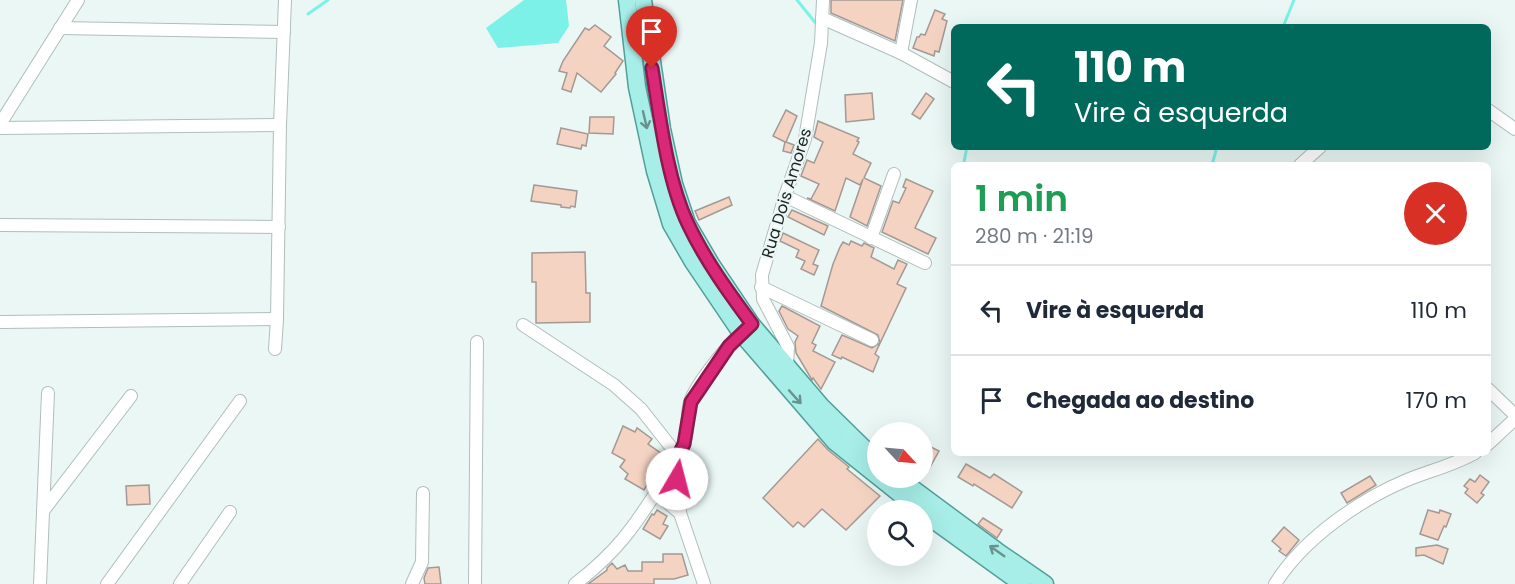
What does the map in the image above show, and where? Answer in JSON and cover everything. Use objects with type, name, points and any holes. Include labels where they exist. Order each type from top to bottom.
[{"type":"main road","points":[[627,0],[637,87],[671,224],[693,262],[782,371],[835,442],[907,500]]},
{"type":"main road","points":[[643,0],[662,129],[682,210],[746,329]]},
{"type":"main road","points":[[782,371],[867,451]]},
{"type":"main road","points":[[912,488],[1045,584]]},
{"type":"main road","points":[[933,520],[1022,584]]},
{"type":"street","points":[[0,126],[78,0]]},
{"type":"street","points":[[275,349],[285,0]]},
{"type":"street","name":"Rua Dois Amores","points":[[761,287],[762,275],[784,196],[805,139],[821,43],[823,0]]},
{"type":"street","points":[[901,53],[911,0]]},
{"type":"street","points":[[822,18],[901,53],[951,80]]},
{"type":"street","points":[[60,28],[284,32]]},
{"type":"street","points":[[1491,113],[1515,129]]},
{"type":"street","points":[[0,126],[280,125]]},
{"type":"street","points":[[1303,162],[1317,150]]},
{"type":"street","points":[[871,238],[894,174]]},
{"type":"street","points":[[784,196],[925,263]]},
{"type":"street","points":[[0,225],[279,226]]},
{"type":"street","points":[[761,287],[872,340]]},
{"type":"street","points":[[761,287],[765,304],[788,347],[782,371]]},
{"type":"street","points":[[0,322],[277,319]]},
{"type":"street","points":[[522,325],[614,385],[641,409],[678,456],[680,513],[704,584]]},
{"type":"street","points":[[575,584],[604,561],[623,541],[656,493],[684,444],[690,406],[694,396],[717,360],[746,329]]},
{"type":"street","points":[[475,584],[477,342]]},
{"type":"street","points":[[1491,392],[1515,417],[1491,441]]},
{"type":"street","points":[[40,584],[48,393]]},
{"type":"street","points":[[43,512],[131,396]]},
{"type":"street","points":[[106,584],[240,401]]},
{"type":"street","points":[[1275,584],[1291,562],[1325,530],[1363,502],[1406,481],[1468,456]]},
{"type":"street","points":[[412,584],[422,562],[423,493]]},
{"type":"street","points":[[656,493],[680,513]]},
{"type":"street","points":[[180,584],[230,512]]},
{"type":"water","points":[[524,0],[566,0],[569,26],[558,43],[498,48],[486,28]]},
{"type":"building","points":[[831,0],[903,0],[895,41],[831,13]]},
{"type":"building","points":[[935,10],[945,14],[942,19],[947,21],[939,52],[935,51],[934,56],[913,48],[917,37],[921,34],[925,35]]},
{"type":"building","points":[[595,25],[611,37],[604,46],[623,61],[616,74],[601,92],[577,73],[571,92],[562,89],[567,73],[559,71],[563,61],[585,28],[589,30]]},
{"type":"building","points":[[872,93],[874,119],[846,122],[845,95]]},
{"type":"building","points":[[926,93],[934,99],[920,119],[912,114]]},
{"type":"building","points":[[786,110],[797,116],[786,142],[794,145],[791,153],[783,151],[785,142],[773,136]]},
{"type":"building","points":[[590,117],[614,117],[613,134],[589,133]]},
{"type":"building","points":[[818,121],[859,138],[853,154],[871,163],[864,178],[881,186],[867,226],[850,217],[863,179],[860,185],[846,178],[835,211],[807,198],[811,199],[819,184],[801,176],[807,160],[814,163],[823,142],[814,137]]},
{"type":"building","points":[[561,128],[588,134],[586,146],[582,145],[581,149],[557,144]]},
{"type":"building","points":[[906,179],[933,191],[915,228],[936,238],[928,254],[882,232],[893,201],[899,203],[906,188],[903,187]]},
{"type":"building","points":[[534,185],[577,191],[575,207],[561,207],[561,205],[531,201]]},
{"type":"building","points":[[729,197],[732,205],[699,220],[695,211]]},
{"type":"building","points":[[792,210],[828,226],[824,235],[788,217]]},
{"type":"building","points":[[783,233],[819,250],[813,264],[818,266],[814,275],[801,269],[805,261],[796,257],[799,250],[780,241]]},
{"type":"building","points":[[851,241],[862,246],[864,243],[874,248],[871,257],[894,269],[898,260],[907,264],[897,284],[906,288],[875,354],[879,357],[873,372],[842,357],[841,359],[832,355],[842,335],[872,348],[880,343],[878,335],[821,306],[840,247],[843,242],[849,245]]},
{"type":"building","points":[[585,252],[586,293],[590,293],[590,322],[536,323],[536,282],[532,282],[532,253]]},
{"type":"building","points":[[782,306],[820,326],[812,343],[816,345],[813,351],[835,362],[821,389],[813,378],[812,380],[796,353],[795,342],[798,336],[788,329],[779,311]]},
{"type":"building","points":[[623,426],[635,432],[637,428],[652,439],[648,444],[665,456],[644,490],[625,479],[628,474],[620,467],[625,460],[612,453]]},
{"type":"building","points":[[818,439],[849,467],[847,469],[867,485],[867,488],[880,496],[876,500],[867,500],[867,509],[846,530],[822,509],[804,527],[798,522],[793,527],[763,498]]},
{"type":"building","points":[[933,448],[939,451],[933,462]]},
{"type":"building","points":[[966,464],[990,478],[994,474],[1022,492],[1012,508],[974,484],[973,486],[958,477]]},
{"type":"building","points":[[1480,475],[1489,482],[1481,493],[1484,495],[1477,503],[1465,493],[1468,489],[1464,486],[1470,479],[1475,482]]},
{"type":"building","points":[[1370,476],[1376,485],[1347,503],[1341,493]]},
{"type":"building","points":[[149,485],[150,504],[127,505],[126,486]]},
{"type":"building","points":[[657,510],[667,516],[663,524],[668,526],[660,539],[643,529]]},
{"type":"building","points":[[1428,510],[1439,513],[1440,510],[1451,514],[1438,540],[1420,534]]},
{"type":"building","points":[[983,518],[1002,530],[997,538],[978,524]]},
{"type":"building","points":[[1284,527],[1299,540],[1286,556],[1272,541]]},
{"type":"building","points":[[1437,545],[1448,549],[1443,564],[1424,555],[1416,556],[1416,548]]},
{"type":"building","points":[[663,554],[682,554],[688,575],[674,579],[654,579],[654,584],[588,584],[607,570],[612,563],[617,569],[625,565],[628,571],[642,571],[642,562],[663,562]]},
{"type":"building","points":[[439,567],[441,584],[425,584],[424,578],[428,568]]},
{"type":"waterway","points":[[308,14],[328,0]]},
{"type":"waterway","points":[[797,0],[818,26]]},
{"type":"waterway","points":[[1284,24],[1294,0]]},
{"type":"waterway","points":[[964,162],[966,150]]},
{"type":"waterway","points":[[1213,162],[1216,150]]},
{"type":"route","points":[[652,68],[674,184],[687,223],[711,264],[752,324],[717,360],[691,402],[684,444],[678,456],[677,479]]}]
